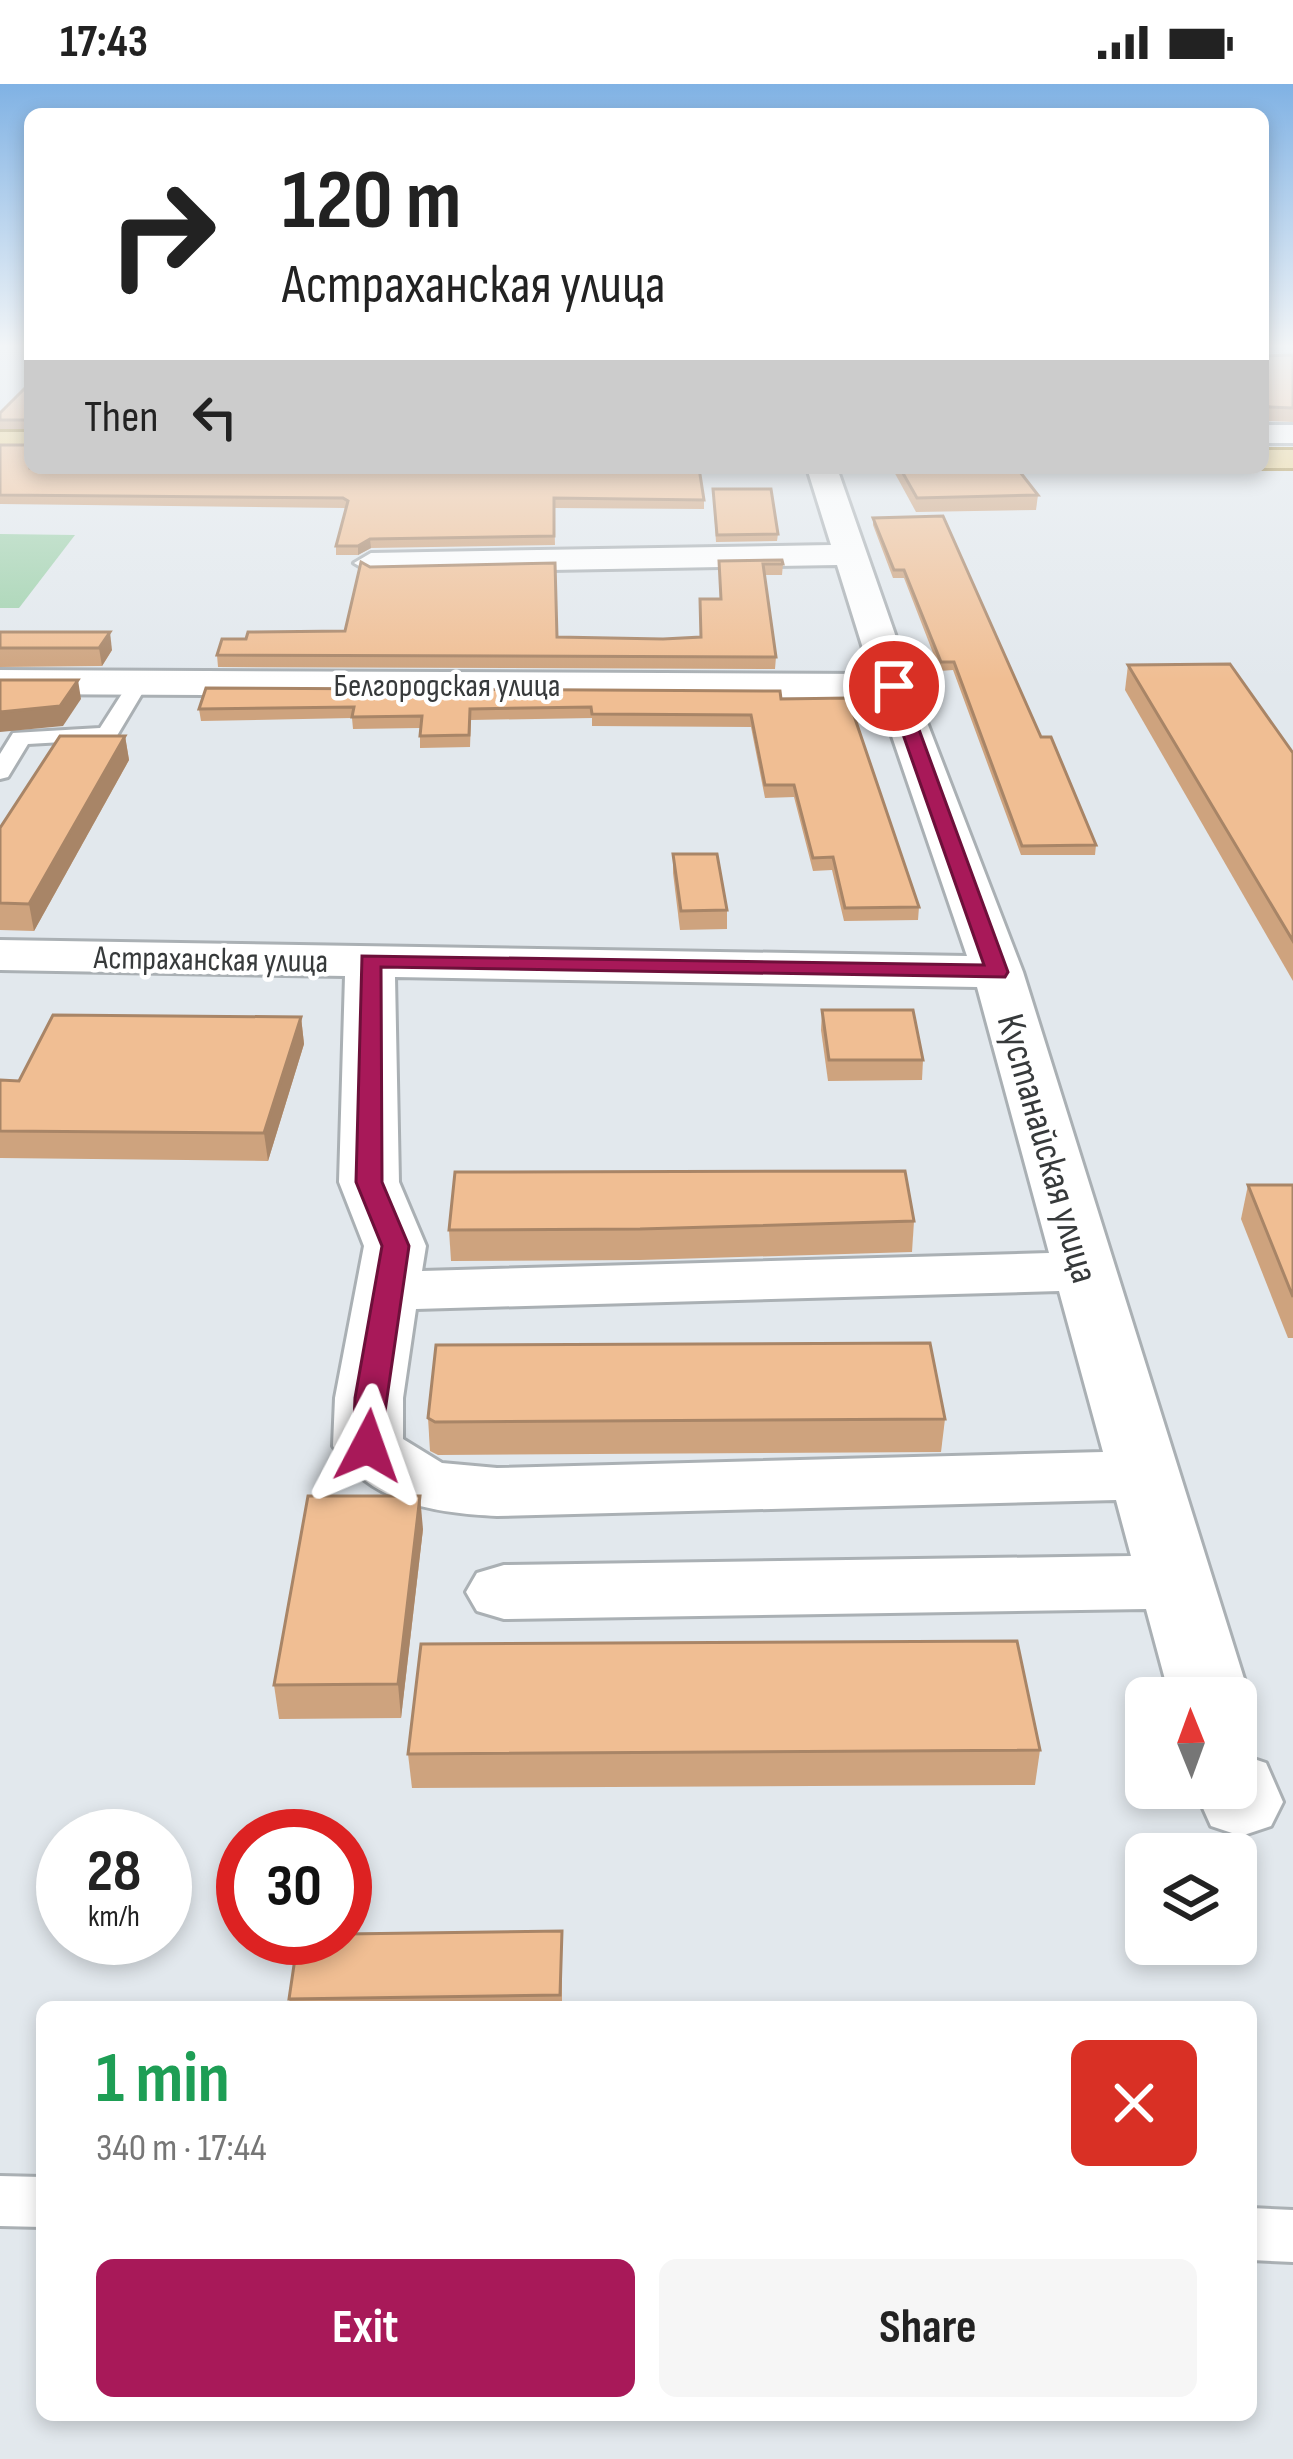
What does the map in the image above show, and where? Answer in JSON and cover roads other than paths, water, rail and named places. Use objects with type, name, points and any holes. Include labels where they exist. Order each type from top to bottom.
[{"type":"street","name":"Кустанайская улица","points":[[824,474],[894,686],[998,972],[1204,1677]]},
{"type":"street","points":[[370,562],[851,555]]},
{"type":"street","name":"Белгородская улица","points":[[0,682],[894,686]]},
{"type":"street","name":"Астраханская улица","points":[[0,956],[998,972]]},
{"type":"street","points":[[370,961],[369,1182],[395,1246],[369,1398],[368,1446],[394,1472],[436,1489],[497,1492],[1145,1474]]},
{"type":"street","points":[[389,1291],[1085,1271]]},
{"type":"street","points":[[504,1592],[1176,1582]]},
{"type":"lane","points":[[0,772],[10,738],[107,734],[139,682]]},
{"type":"lane","points":[[0,2201],[36,2202]]},
{"type":"lane","points":[[1257,2234],[1293,2236]]}]
